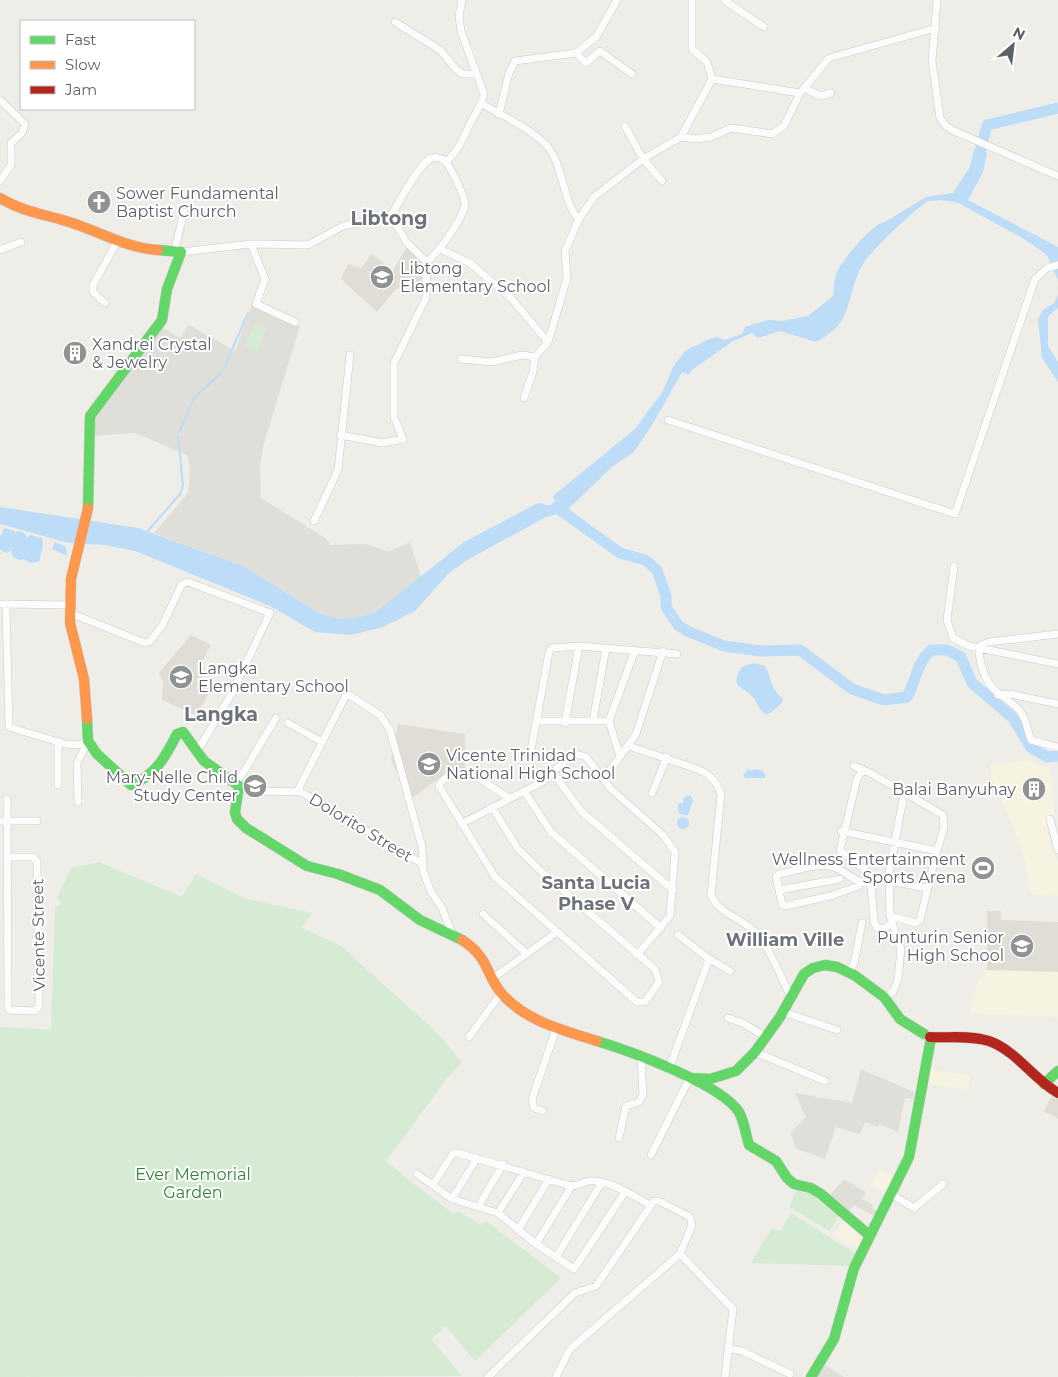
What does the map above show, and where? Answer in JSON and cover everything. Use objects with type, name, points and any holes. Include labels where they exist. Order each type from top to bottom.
[{"type":"main road","points":[[0,198],[15,207],[66,221],[138,249],[178,253],[167,289],[162,320],[90,416],[86,517],[71,579],[70,623],[84,678],[84,703],[88,742],[96,754],[131,785],[140,782],[165,760],[180,732],[185,734],[204,761],[238,784],[234,806],[237,820],[262,839],[307,866],[338,874],[380,890],[420,920],[452,934],[478,952],[501,993],[518,1009],[541,1024],[601,1042],[690,1077],[736,1106],[750,1145],[776,1161],[787,1178],[794,1184],[811,1188],[820,1194],[869,1235]]},
{"type":"main road","points":[[690,1077],[710,1078],[728,1076],[736,1072],[766,1037],[783,1012],[804,974],[813,968],[831,966],[849,972],[884,997],[900,1019],[929,1036],[968,1037],[988,1041],[1009,1052],[1044,1084],[1058,1093]]},
{"type":"main road","points":[[811,1377],[834,1339],[854,1268],[891,1194],[912,1146],[918,1096],[929,1036]]},
{"type":"main road","points":[[1044,1084],[1058,1071]]},
{"type":"street","points":[[446,162],[457,151],[482,104],[484,94],[460,31],[459,16],[462,0]]},
{"type":"street","points":[[499,114],[509,73],[515,61],[576,53],[596,37],[617,0]]},
{"type":"street","points":[[524,398],[533,372],[535,357],[548,342],[567,278],[565,251],[580,220],[594,198],[643,159],[681,137],[712,79],[707,62],[692,49],[692,0]]},
{"type":"street","points":[[724,0],[764,27]]},
{"type":"street","points":[[938,0],[932,61],[940,118],[946,126],[1058,176]]},
{"type":"street","points":[[395,22],[440,50],[457,70],[463,74],[476,74]]},
{"type":"street","points":[[681,137],[696,139],[711,137],[731,128],[772,134],[778,132],[784,126],[802,90],[831,57],[936,28]]},
{"type":"street","points":[[576,53],[586,63],[600,51],[632,74]]},
{"type":"street","points":[[712,79],[802,90],[820,96],[831,93]]},
{"type":"street","points":[[0,100],[26,124],[22,133],[11,143],[11,165],[0,181]]},
{"type":"street","points":[[482,104],[548,147],[565,182],[570,206],[580,220]]},
{"type":"street","points":[[625,126],[643,159],[662,181]]},
{"type":"street","points":[[184,212],[178,253],[252,244],[308,245],[343,226],[391,216],[412,181],[429,159],[436,157],[446,162],[464,195],[465,206],[440,249],[427,262],[426,298],[394,363],[394,417],[404,439],[383,443],[340,436]]},
{"type":"street","points":[[391,216],[407,243],[427,262]]},
{"type":"street","points":[[105,303],[93,292],[93,285],[118,240]]},
{"type":"street","points":[[0,250],[21,242]]},
{"type":"street","points":[[252,244],[265,279],[256,304],[295,322]]},
{"type":"street","points":[[440,249],[470,263],[510,297],[548,342]]},
{"type":"street","points":[[668,420],[955,514],[1035,279],[1047,268],[1058,265]]},
{"type":"street","points":[[314,521],[338,470],[340,436],[350,355]]},
{"type":"street","points":[[461,359],[492,362],[519,356],[535,357]]},
{"type":"street","points":[[954,566],[948,612],[950,634],[960,643],[1058,664]]},
{"type":"street","points":[[88,742],[71,745],[9,727],[3,604],[70,609],[145,643],[150,641],[162,626],[182,584],[188,582],[270,614],[232,693],[198,752]]},
{"type":"street","points":[[979,648],[989,642],[1058,634]]},
{"type":"street","points":[[565,723],[579,646]]},
{"type":"street","points":[[531,750],[549,652],[558,647],[579,646],[663,651],[677,654]]},
{"type":"street","points":[[593,721],[606,648]]},
{"type":"street","points":[[979,648],[986,678],[998,695],[1020,711],[1026,722],[1031,740],[1058,747]]},
{"type":"street","points":[[620,756],[609,721],[635,650]]},
{"type":"street","points":[[604,779],[629,746],[642,719],[663,651]]},
{"type":"street","points":[[998,695],[1010,694],[1058,704]]},
{"type":"street","points":[[297,792],[347,696],[380,715],[390,730],[422,847],[423,864],[430,890],[442,908],[452,934]]},
{"type":"street","points":[[238,784],[276,718]]},
{"type":"street","points":[[536,721],[565,723],[609,721]]},
{"type":"street","points":[[288,723],[322,742]]},
{"type":"street","points":[[58,741],[58,784]]},
{"type":"street","points":[[78,802],[77,763],[88,742]]},
{"type":"street","points":[[629,746],[667,757],[707,773],[717,784],[721,794],[711,895],[714,902],[722,910],[743,922],[757,934],[791,997]]},
{"type":"street","points":[[461,824],[524,792],[554,774],[570,756],[580,754],[586,757],[624,801],[672,845],[676,857],[670,916],[637,955]]},
{"type":"street","points":[[652,793],[667,757]]},
{"type":"street","points":[[854,766],[863,770],[943,815],[944,828],[918,923],[891,920],[880,930],[874,921],[872,880],[865,867],[840,850],[857,779],[863,770]]},
{"type":"street","points":[[492,807],[525,855],[637,955],[655,968],[659,976],[659,982],[645,1002],[637,1002],[496,877],[441,792],[441,781],[450,775],[471,773],[509,798]]},
{"type":"street","points":[[554,774],[581,811],[673,890]]},
{"type":"street","name":"Dolorito Street","points":[[238,784],[262,791],[297,792],[423,864]]},
{"type":"street","points":[[524,792],[551,832],[661,928]]},
{"type":"street","points":[[884,997],[892,992],[898,979],[901,949],[891,920],[889,879],[904,794]]},
{"type":"street","points":[[7,799],[8,856]]},
{"type":"street","points":[[1050,819],[1058,850]]},
{"type":"street","points":[[0,821],[37,821]]},
{"type":"street","points":[[843,832],[938,850]]},
{"type":"street","name":"Vicente Street","points":[[8,856],[33,857],[37,862],[39,1007],[34,1011],[8,1009],[8,856]]},
{"type":"street","points":[[860,883],[825,865],[779,874],[776,877],[782,904],[785,906],[842,893],[859,886],[860,883],[872,880],[889,879],[927,888]]},
{"type":"street","points":[[779,890],[842,875]]},
{"type":"street","points":[[842,875],[842,893]]},
{"type":"street","points":[[483,914],[527,954]]},
{"type":"street","points":[[849,972],[854,964],[862,923]]},
{"type":"street","points":[[493,978],[557,932]]},
{"type":"street","points":[[678,935],[708,958],[730,971]]},
{"type":"street","points":[[669,1069],[708,958]]},
{"type":"street","points":[[469,1037],[501,993]]},
{"type":"street","points":[[783,1012],[837,1030]]},
{"type":"street","points":[[728,1018],[743,1023],[766,1037]]},
{"type":"street","points":[[544,1111],[534,1108],[532,1101],[556,1029]]},
{"type":"street","points":[[755,1052],[825,1081]]},
{"type":"street","points":[[619,1138],[626,1106],[640,1102],[643,1095],[641,1058]]},
{"type":"street","points":[[651,1155],[690,1077]]},
{"type":"street","points":[[433,1185],[453,1153],[503,1164],[571,1186],[590,1182],[602,1182],[626,1192],[650,1206]]},
{"type":"street","points":[[452,1199],[477,1158]]},
{"type":"street","points":[[478,1207],[503,1164]]},
{"type":"street","points":[[498,1213],[524,1172]]},
{"type":"street","points":[[417,1174],[452,1199],[498,1213],[536,1244],[572,1268],[577,1267],[626,1192]]},
{"type":"street","points":[[518,1230],[549,1179]]},
{"type":"street","points":[[556,1257],[602,1182]]},
{"type":"street","points":[[891,1194],[914,1208],[943,1184]]},
{"type":"street","points":[[536,1244],[571,1186]]},
{"type":"street","points":[[491,1376],[575,1293],[596,1286],[654,1201],[659,1201],[690,1217],[692,1221],[680,1254],[570,1348],[556,1377]]},
{"type":"street","points":[[680,1254],[733,1309],[730,1349],[725,1377]]},
{"type":"street","points":[[730,1349],[742,1351],[790,1374]]},
{"type":"shaded area","name":"Libtong Elementary School","points":[[407,246],[424,262],[424,276],[411,294],[397,288],[377,312],[341,279],[348,264],[361,268],[372,254],[393,271]]},
{"type":"shaded area","points":[[252,305],[300,326],[264,443],[260,466],[261,498],[325,538],[331,545],[366,544],[389,552],[410,542],[421,577],[376,612],[360,617],[339,619],[319,613],[243,566],[154,533],[188,493],[190,468],[187,455],[135,433],[92,436],[92,418],[161,327],[180,338],[189,325],[235,351]]},
{"type":"shaded area","name":"Langka Elementary School","points":[[191,635],[211,645],[198,669],[204,682],[212,686],[197,716],[162,700],[163,682],[159,673]]},
{"type":"shaded area","name":"Vicente Trinidad National High School","points":[[398,724],[465,734],[465,768],[445,774],[412,798],[391,760]]},
{"type":"shaded area","points":[[1029,761],[1050,768],[1055,820],[1047,823],[1048,836],[1058,862],[1058,896],[1031,894],[1024,856],[1013,825],[992,780],[990,765]]},
{"type":"shaded area","name":"Punturin Senior High School","points":[[987,911],[1001,911],[1001,920],[1058,922],[1058,972],[987,970]]},
{"type":"shaded area","points":[[987,970],[1058,972],[1058,1017],[968,1013],[979,979]]},
{"type":"shaded area","points":[[861,1069],[914,1092],[913,1099],[905,1098],[898,1132],[880,1124],[878,1127],[865,1122],[860,1134],[836,1127],[825,1159],[797,1149],[790,1133],[806,1117],[795,1093],[852,1103]]},
{"type":"shaded area","points":[[926,1069],[970,1076],[968,1090],[924,1083]]},
{"type":"shaded area","points":[[1053,1094],[1058,1096],[1058,1119],[1044,1111]]},
{"type":"shaded area","points":[[880,1169],[894,1178],[886,1194],[871,1186]]},
{"type":"shaded area","points":[[844,1179],[866,1192],[862,1199],[873,1205],[871,1208],[877,1211],[874,1216],[854,1205],[848,1214],[828,1197]]},
{"type":"shaded area","points":[[844,1219],[863,1236],[859,1249],[834,1235]]},
{"type":"shaded area","points":[[823,1364],[844,1377],[815,1377]]},
{"type":"green space","points":[[255,323],[267,328],[257,351],[245,346]]},
{"type":"green space","name":"Ever Memorial Garden","points":[[99,862],[182,897],[196,874],[244,898],[312,913],[302,928],[341,946],[434,1030],[462,1062],[448,1077],[386,1161],[454,1214],[458,1211],[481,1225],[486,1221],[561,1278],[475,1361],[446,1326],[431,1339],[462,1376],[0,1377],[0,1027],[51,1030],[55,907],[62,903],[57,898],[71,868]]},
{"type":"green space","points":[[797,1189],[809,1192],[840,1213],[830,1231],[789,1207]]},
{"type":"green space","points":[[791,1213],[853,1252],[856,1255],[851,1266],[751,1263],[772,1228],[780,1231]]},
{"type":"water","points":[[974,149],[987,153],[983,172],[968,200],[1058,247],[1058,281],[1047,255],[1024,239],[959,203],[941,200],[928,201],[892,232],[866,260],[856,278],[843,318],[838,326],[829,334],[816,342],[780,331],[758,338],[752,333],[733,341],[692,370],[689,375],[682,372],[654,422],[634,452],[612,467],[566,511],[546,517],[467,560],[449,573],[415,611],[383,627],[351,635],[315,632],[270,606],[135,551],[104,545],[69,543],[0,524],[0,507],[138,528],[243,566],[319,613],[339,619],[360,617],[376,612],[464,542],[538,503],[552,506],[555,501],[553,496],[635,429],[663,391],[673,367],[685,351],[717,337],[725,340],[742,334],[745,327],[768,320],[782,321],[808,316],[833,296],[835,278],[840,266],[858,243],[873,229],[926,197],[953,193],[970,167]]},
{"type":"water","points":[[1058,295],[1058,308],[1048,316],[1048,346],[1058,362],[1058,382],[1042,358],[1038,319],[1043,310],[1054,303]]},
{"type":"water","points":[[4,528],[15,531],[15,534],[17,531],[24,533],[27,538],[30,535],[42,538],[43,545],[39,562],[30,563],[24,559],[20,560],[13,557],[11,550],[7,553],[0,550],[0,537]]},
{"type":"water","points":[[55,542],[66,547],[67,556],[52,549]]},
{"type":"water","points":[[754,663],[765,666],[773,687],[783,699],[780,705],[767,714],[761,711],[753,697],[737,683],[738,674],[742,667]]},
{"type":"water","points":[[749,769],[751,771],[757,769],[764,772],[765,778],[745,778],[743,775]]},
{"type":"water","points":[[690,795],[693,800],[688,815],[679,814],[678,804],[683,803],[684,797]]},
{"type":"water","points":[[683,817],[689,823],[683,829],[677,823]]},
{"type":"waterway","points":[[977,164],[987,125],[1058,108]]},
{"type":"waterway","points":[[224,368],[248,313]]},
{"type":"waterway","points":[[179,432],[195,397],[222,372]]},
{"type":"waterway","points":[[147,532],[180,494],[183,486],[178,436]]},
{"type":"waterway","points":[[556,507],[620,553],[645,560],[657,570],[666,596],[666,607],[678,625],[687,631],[724,646],[762,651],[800,650],[852,689],[884,700],[907,697],[919,666],[926,655],[931,650],[947,650],[961,657],[972,683],[1013,718],[1031,748],[1048,757],[1058,756]]},
{"type":"traffic: fast","points":[[88,508],[90,416],[162,320],[167,289],[181,252],[158,250]]},
{"type":"traffic: fast","points":[[87,719],[88,741],[97,754],[131,785],[153,771],[169,750],[177,734],[183,732],[204,761],[239,786],[235,812],[237,819],[246,828],[307,866],[338,874],[380,890],[420,920],[462,940]]},
{"type":"traffic: fast","points":[[691,1078],[710,1079],[736,1071],[755,1052],[780,1017],[804,974],[813,968],[825,965],[837,967],[854,975],[884,997],[900,1019],[924,1034]]},
{"type":"traffic: fast","points":[[811,1377],[834,1339],[854,1268],[909,1157],[931,1038]]},
{"type":"traffic: fast","points":[[597,1041],[652,1060],[714,1090],[729,1101],[739,1112],[749,1145],[776,1161],[787,1178],[794,1184],[811,1188],[821,1194],[869,1235]]},
{"type":"traffic: fast","points":[[1044,1084],[1058,1071]]},
{"type":"traffic: slow","points":[[0,198],[24,209],[78,225],[134,246],[158,250]]},
{"type":"traffic: slow","points":[[87,719],[84,679],[70,623],[71,579],[88,508]]},
{"type":"traffic: slow","points":[[462,940],[478,953],[497,987],[512,1004],[546,1024],[597,1041]]},
{"type":"traffic: jam","points":[[930,1037],[967,1037],[989,1041],[1008,1051],[1058,1093]]},
{"type":"place","name":"Sower Fundamental Baptist Church","points":[[99,202]]},
{"type":"place","name":"Libtong Elementary School","points":[[382,277]]},
{"type":"place","name":"Xandrei Crystal & Jewelry","points":[[75,353]]},
{"type":"place","name":"Langka Elementary School","points":[[181,677]]},
{"type":"place","name":"Vicente Trinidad National High School","points":[[429,764]]},
{"type":"place","name":"Mary-Nelle Child Study Center","points":[[255,786]]},
{"type":"place","name":"Balai Banyuhay","points":[[1034,789]]},
{"type":"place","name":"Wellness Entertainment Sports Arena","points":[[983,868]]},
{"type":"place","name":"Punturin Senior High School","points":[[1022,946]]},
{"type":"district","name":"Libtong","points":[[389,218]]},
{"type":"district","name":"Langka","points":[[221,714]]},
{"type":"district","name":"Santa Lucia Phase V","points":[[596,893]]},
{"type":"district","name":"William Ville","points":[[785,940]]}]
